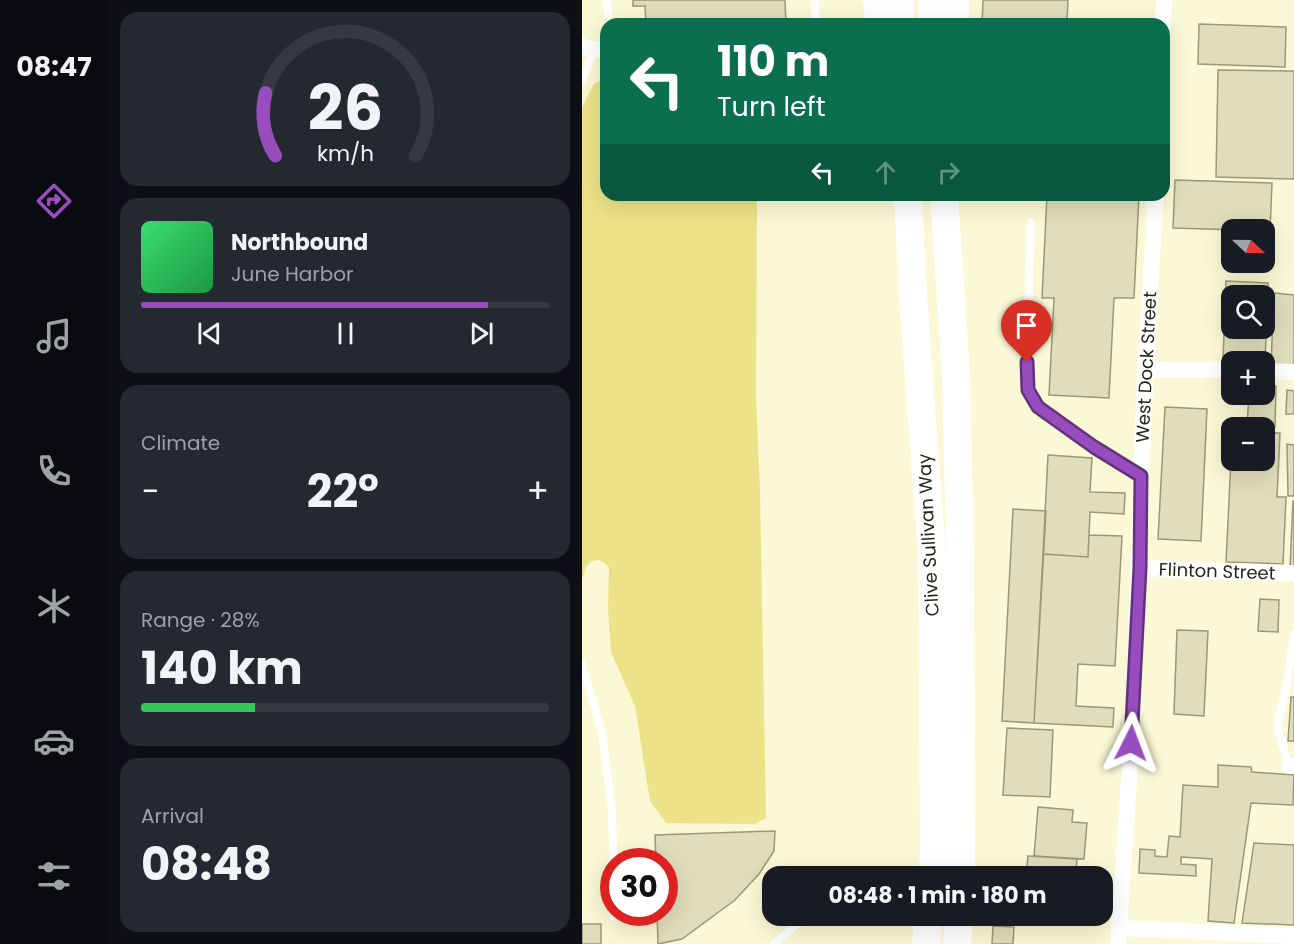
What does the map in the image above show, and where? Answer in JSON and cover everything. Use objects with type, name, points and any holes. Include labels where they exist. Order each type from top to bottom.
[{"type":"highway","points":[[878,0],[880,18]]},
{"type":"highway","points":[[900,0],[901,18]]},
{"type":"highway","points":[[931,0],[932,18]]},
{"type":"highway","points":[[955,0],[955,18]]},
{"type":"highway","points":[[902,201],[913,296]]},
{"type":"highway","name":"Clive Sullivan Way","points":[[908,201],[932,556],[932,866]]},
{"type":"highway","name":"Clive Sullivan Way","points":[[944,201],[956,375],[960,548],[961,866]]},
{"type":"highway","points":[[955,201],[956,375]]},
{"type":"highway","points":[[926,944],[928,926]]},
{"type":"highway","points":[[957,944],[958,926]]},
{"type":"street","points":[[1163,18],[1164,0]]},
{"type":"street","name":"West Dock Street","points":[[1119,936],[1133,720],[1145,370],[1156,201]]},
{"type":"street","points":[[1145,370],[1221,370]]},
{"type":"street","points":[[1275,371],[1294,372]]},
{"type":"street","name":"Flinton Street","points":[[1140,568],[1294,573]]},
{"type":"street","points":[[1119,936],[1294,936]]},
{"type":"lane","points":[[608,0],[608,15]]},
{"type":"lane","points":[[815,0],[816,18]]},
{"type":"lane","points":[[582,82],[594,49]]},
{"type":"lane","points":[[1031,222],[1026,382],[1030,396],[1038,407],[1056,421],[1141,476]]},
{"type":"lane","points":[[1291,766],[1277,727],[1292,664],[1294,633]]},
{"type":"lane","points":[[582,664],[602,733],[612,810],[613,848]]},
{"type":"lane","points":[[774,944],[795,926]]},
{"type":"shaded area","points":[[600,80],[600,201],[757,201],[756,398],[766,818],[755,824],[666,823],[650,801],[635,706],[611,652],[608,609],[609,568],[599,560],[592,561],[587,565],[582,579],[582,107],[594,84]]},
{"type":"building","points":[[633,0],[785,0],[786,18],[646,18],[645,6],[633,6]]},
{"type":"building","points":[[983,0],[1068,0],[1067,18],[982,18]]},
{"type":"building","points":[[1199,24],[1286,27],[1285,67],[1198,64]]},
{"type":"building","points":[[1218,70],[1294,71],[1294,179],[1216,177]]},
{"type":"building","points":[[1175,180],[1272,183],[1270,219],[1221,219],[1221,229],[1173,228]]},
{"type":"building","points":[[1047,201],[1139,201],[1134,298],[1114,298],[1109,398],[1049,395],[1054,298],[1042,298]]},
{"type":"building","points":[[1226,281],[1268,283],[1268,285],[1226,285]]},
{"type":"building","points":[[1275,293],[1294,295],[1294,366],[1275,365],[1275,351],[1272,351],[1272,339],[1275,339]]},
{"type":"building","points":[[1224,339],[1266,339],[1265,351],[1223,351]]},
{"type":"building","points":[[1276,386],[1275,427],[1275,417],[1248,417],[1248,405],[1275,405]]},
{"type":"building","points":[[1287,390],[1294,391],[1294,414],[1286,414]]},
{"type":"building","points":[[1165,407],[1207,409],[1201,541],[1158,539]]},
{"type":"building","points":[[1275,433],[1280,433],[1277,497],[1286,497],[1283,564],[1226,562],[1230,471],[1275,471]]},
{"type":"building","points":[[1287,444],[1294,445],[1294,496],[1288,496]]},
{"type":"building","points":[[1048,455],[1092,458],[1090,492],[1125,493],[1124,514],[1090,512],[1088,557],[1043,554]]},
{"type":"building","points":[[1293,501],[1294,569],[1290,569]]},
{"type":"building","points":[[1013,509],[1046,511],[1034,723],[1002,721]]},
{"type":"building","points":[[1089,535],[1122,536],[1115,666],[1078,664],[1076,706],[1114,708],[1113,727],[1034,723],[1043,554],[1088,557]]},
{"type":"building","points":[[1260,599],[1279,600],[1278,632],[1258,631]]},
{"type":"building","points":[[1177,630],[1208,631],[1204,716],[1174,714]]},
{"type":"building","points":[[1291,697],[1294,697],[1294,741],[1288,741]]},
{"type":"building","points":[[1007,728],[1053,730],[1050,797],[1003,795]]},
{"type":"building","points":[[1218,765],[1251,767],[1252,772],[1294,775],[1293,805],[1251,803],[1234,923],[1208,921],[1212,859],[1181,857],[1181,864],[1196,865],[1196,876],[1139,873],[1140,849],[1155,850],[1155,856],[1167,857],[1169,836],[1180,837],[1183,785],[1218,787]]},
{"type":"building","points":[[1038,807],[1073,810],[1072,822],[1087,823],[1084,859],[1034,856]]},
{"type":"building","points":[[775,831],[774,851],[762,866],[759,874],[735,900],[682,939],[658,944],[657,926],[678,926],[678,848],[656,848],[655,835]]},
{"type":"building","points":[[1254,843],[1294,845],[1294,925],[1242,923]]},
{"type":"building","points":[[1028,856],[1077,859],[1077,866],[1027,866]]},
{"type":"building","points":[[582,924],[600,924],[601,944],[582,944]]},
{"type":"building","points":[[993,926],[1014,927],[1013,944],[992,944]]},
{"type":"route","points":[[1027,362],[1026,382],[1030,396],[1038,407],[1094,447],[1141,476],[1140,568],[1131,743]]}]
